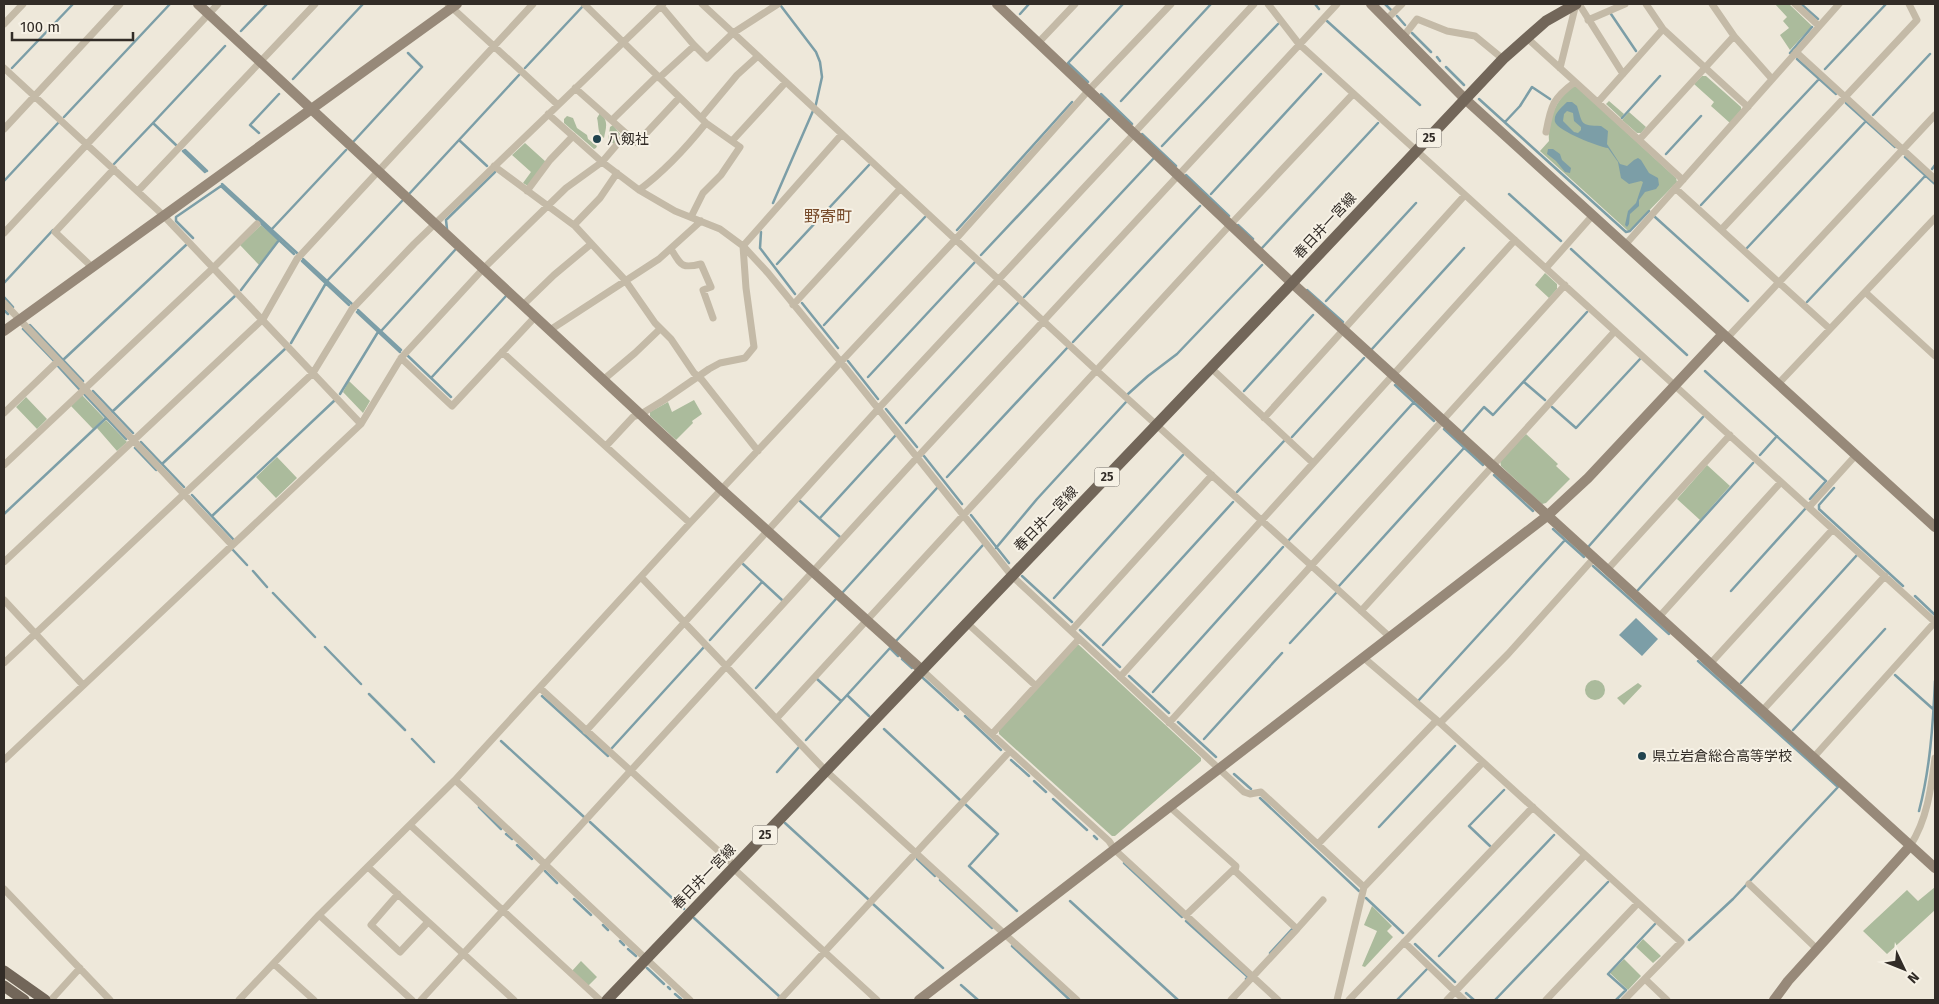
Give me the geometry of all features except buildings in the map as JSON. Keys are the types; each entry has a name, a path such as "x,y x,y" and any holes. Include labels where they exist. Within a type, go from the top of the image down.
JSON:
{"main road":[{"name":"春日井一宮線","path":"608,1000 1292,284 1504,59 1526,37 1546,21 1575,4"},
{"path":"4,971 45,1000"},
{"path":"4,986 24,1000"}],"street":[{"path":"4,24 23,4"},
{"path":"4,129 120,4"},
{"path":"198,4 722,490 1109,841 1115,850 1278,1000"},
{"path":"4,233 218,4"},
{"path":"138,191 315,4"},
{"path":"4,562 262,320 297,259 533,4"},
{"path":"584,4 654,70 658,77 703,121 740,147 721,175 703,193 691,217"},
{"path":"702,4 1096,370 1391,638"},
{"path":"4,664 313,373 352,309 434,223 662,5 694,46 708,58 733,33 778,4"},
{"path":"997,4 1292,284 1935,868"},
{"path":"1038,43 1075,4"},
{"path":"239,1000 320,915 456,780 690,523 955,240 1088,91 1171,4"},
{"path":"586,731 878,409 1254,4"},
{"path":"1268,4 1300,44 1353,94 1935,622 1813,758"},
{"path":"421,1000 917,457 1337,4"},
{"path":"1371,4 1466,100 1935,527"},
{"path":"1386,20 1402,4"},
{"path":"1575,4 1588,20 1623,74"},
{"path":"1560,68 1575,4"},
{"path":"1588,20 1625,4"},
{"path":"1646,4 1663,30 1748,107"},
{"path":"1712,4 1734,36 1772,79"},
{"path":"1795,4 1819,26"},
{"path":"1625,245 1839,4"},
{"path":"1721,230 1917,20 1909,4"},
{"path":"4,330 452,5 558,105"},
{"path":"1403,37 1417,19 1447,31 1476,36 1504,59"},
{"path":"1598,102 1663,30"},
{"path":"1639,140 1734,36"},
{"path":"1526,37 1683,180"},
{"path":"612,120 694,46"},
{"path":"1796,52 1935,179"},
{"path":"639,190 677,157 737,75 758,56"},
{"path":"4,68 164,215 361,424"},
{"path":"732,141 786,82"},
{"path":"1546,132 1551,105 1563,90 1575,82"},
{"path":"575,88 637,143 679,98"},
{"path":"777,718 1230,224 1353,94"},
{"path":"548,114 602,162 653,200 720,230 742,246 768,273 1012,576 1244,792 1250,794 1261,792 1364,887"},
{"path":"919,1000 1171,808 1547,516 1588,478 1675,385 1779,283 1935,115"},
{"path":"4,760 361,424 401,358 483,269 566,188 602,162 626,134"},
{"path":"606,446 633,417 641,414 720,363 745,358 754,347 742,246 842,134"},
{"path":"527,191 550,160 573,136"},
{"path":"494,166 574,225 625,280 660,329 671,340 758,450"},
{"path":"92,267 55,232 114,169"},
{"path":"574,225 600,198 617,173"},
{"path":"1675,188 1830,329"},
{"path":"793,305 900,189"},
{"path":"1264,418 1465,194"},
{"path":"1546,268 1593,215"},
{"path":"1778,384 1935,218"},
{"path":"550,330 659,259 701,221"},
{"path":"4,465 213,268 256,224"},
{"path":"1120,677 1515,240"},
{"path":"523,306 554,275 591,244"},
{"path":"671,249 680,264 689,267 701,264 711,287 703,290 713,318"},
{"path":"1169,723 1565,285"},
{"path":"1865,292 1935,356"},
{"path":"4,303 232,545"},
{"path":"401,358 452,406 535,316"},
{"path":"604,380 636,353 660,329"},
{"path":"1361,611 1615,331"},
{"path":"502,352 690,523"},
{"path":"4,413 58,361"},
{"path":"1211,368 1313,463"},
{"path":"1607,570 1730,435"},
{"path":"1809,507 1856,455"},
{"path":"1070,631 1212,475"},
{"path":"1659,618 1782,482"},
{"path":"1710,664 1833,529"},
{"path":"1318,844 1508,654 1594,558"},
{"path":"1762,711 1885,576"},
{"path":"641,577 826,770 1077,1000"},
{"path":"4,600 83,685"},
{"path":"967,623 1036,686"},
{"path":"992,734 1079,639"},
{"path":"1364,658 1483,762 1681,942 1624,1000"},
{"path":"540,688 877,1000"},
{"path":"780,1000 1010,751"},
{"path":"1774,1000 1788,981 1910,846 1918,834 1925,814 1935,758"},
{"path":"1337,1000 1364,887 1483,762"},
{"path":"456,780 690,1000"},
{"path":"1349,1000 1532,807"},
{"path":"1171,808 1236,866 1235,871 1297,929"},
{"path":"410,825 600,1000"},
{"path":"1447,1000 1585,855"},
{"path":"368,867 514,1000"},
{"path":"1186,916 1235,868"},
{"path":"1749,884 1817,949"},
{"path":"4,889 110,1000"},
{"path":"398,894 371,925 400,952 428,922"},
{"path":"1231,1000 1323,900"},
{"path":"1546,1000 1638,903"},
{"path":"320,915 412,1000"},
{"path":"1404,942 1464,1000"},
{"path":"274,964 314,1000"},
{"path":"51,1000 80,968"},
{"path":"1645,979 1667,1000"}],"green space":[{"path":"1775,4 1789,4 1812,26 1790,50 1780,35 1789,28 1783,21 1787,17"},
{"path":"1702,76 1706,76 1741,107 1741,110 1730,123 1711,106 1714,102 1694,84"},
{"path":"1575,85 1676,178 1677,182 1630,230 1627,230 1540,151 1549,141 1554,109 1563,96"},
{"path":"1609,101 1624,114 1621,118 1606,104"},
{"path":"1629,112 1646,127 1641,133 1637,133 1622,120"},
{"path":"600,113 606,122 604,138 600,134 597,118"},
{"path":"567,116 573,118 577,128 587,135 588,139 597,146 596,148 594,149 564,123 564,119"},
{"path":"613,125 621,135 614,144 608,140 610,127"},
{"path":"525,143 546,162 528,186 523,183 531,172 512,155"},
{"path":"261,225 278,240 259,265 240,245"},
{"path":"1545,273 1557,284 1557,289 1549,298 1535,285"},
{"path":"349,381 370,401 363,413 343,392"},
{"path":"82,395 104,418 93,429 71,406"},
{"path":"26,397 47,419 37,429 16,407"},
{"path":"694,400 702,414 692,421 693,423 676,440 650,416 650,412 668,402 672,412"},
{"path":"106,420 127,442 117,451 97,428"},
{"path":"1526,434 1558,464 1556,466 1570,479 1546,503 1542,504 1501,466 1500,461"},
{"path":"277,457 297,478 276,498 256,477"},
{"path":"1707,465 1730,486 1700,520 1677,499"},
{"path":"1076,645 1079,645 1201,758 1201,761 1115,836 1112,836 999,734 999,730"},
{"path":"1595,680 1602,683 1605,690 1602,697 1595,700 1588,697 1585,690 1588,683"},
{"path":"1638,683 1642,686 1624,705 1617,698"},
{"path":"1935,887 1935,910 1887,954 1863,931 1907,890 1918,901"},
{"path":"1372,906 1392,926 1387,931 1393,937 1365,967 1362,966 1377,931 1364,925"},
{"path":"1643,939 1661,956 1653,963 1636,947"},
{"path":"1624,959 1641,976 1628,990 1610,973"},
{"path":"581,961 597,977 588,986 572,971"}],"water":[{"path":"1567,102 1572,102 1577,106 1583,123 1601,126 1608,131 1607,144 1620,164 1627,166 1638,158 1649,173 1658,178 1659,185 1656,189 1645,192 1639,200 1639,206 1630,214 1627,227 1625,225 1628,211 1636,203 1643,182 1629,184 1621,178 1618,162 1608,148 1579,138 1558,126 1555,122 1555,116","holes":["1567,111 1573,113 1574,121 1581,127 1578,133 1574,132 1563,121 1564,114"]},
{"path":"1548,149 1553,149 1560,154 1562,160 1571,168 1570,173 1565,172 1547,154"},
{"path":"1636,618 1658,639 1642,656 1619,635"}],"waterway":[{"path":"12,68 73,4"},
{"path":"64,117 170,4"},
{"path":"241,31 267,4"},
{"path":"293,79 363,4"},
{"path":"1020,14 1029,4"},
{"path":"1088,82 1068,63 1123,4"},
{"path":"1121,101 1211,4"},
{"path":"1315,4 1319,9"},
{"path":"1385,4 1391,10"},
{"path":"1801,4 1818,19"},
{"path":"1825,69 1886,4"},
{"path":"525,68 583,6"},
{"path":"773,203 816,104 822,77 820,62 816,52 781,6"},
{"path":"1611,14 1636,51"},
{"path":"1397,16 1405,25"},
{"path":"1327,21 1420,105"},
{"path":"1162,146 1278,24"},
{"path":"1790,53 1812,27"},
{"path":"1412,33 1431,52"},
{"path":"176,145 153,123 225,46"},
{"path":"354,141 422,67 408,53"},
{"path":"1873,115 1930,54"},
{"path":"1437,57 1440,61"},
{"path":"1797,59 1836,94"},
{"path":"1446,67 1464,85"},
{"path":"1211,194 1321,74"},
{"path":"410,193 519,75"},
{"path":"1622,118 1660,76"},
{"path":"1701,205 1819,79"},
{"path":"1505,122 1520,106 1532,87 1550,99"},
{"path":"259,133 250,125 279,94"},
{"path":"1101,94 1132,124"},
{"path":"1479,99 1626,232 1630,231 1649,211"},
{"path":"957,230 1072,102"},
{"path":"1846,103 1895,147"},
{"path":"1666,154 1701,116"},
{"path":"981,255 1109,119"},
{"path":"1747,248 1866,121"},
{"path":"4,181 58,123"},
{"path":"114,164 153,123"},
{"path":"1262,248 1378,123"},
{"path":"1142,134 1176,166"},
{"path":"459,140 487,166"},
{"path":"183,151 185,150 207,171"},
{"path":"271,230 346,150"},
{"path":"183,151 205,172"},
{"path":"1905,157 1935,184"},
{"path":"1024,297 1153,159"},
{"path":"777,264 869,165"},
{"path":"1932,169 1935,165"},
{"path":"447,229 446,220 495,172"},
{"path":"1186,175 1229,216"},
{"path":"1807,302 1926,175"},
{"path":"222,184 297,253"},
{"path":"193,238 176,221 176,217 221,186 294,254"},
{"path":"1509,194 1561,241"},
{"path":"327,281 402,201"},
{"path":"1326,301 1416,203"},
{"path":"1073,342 1200,206"},
{"path":"824,325 925,217"},
{"path":"1655,217 1748,301"},
{"path":"1238,225 1253,239"},
{"path":"4,283 53,230"},
{"path":"761,232 760,248 795,294"},
{"path":"241,290 279,240"},
{"path":"63,360 186,245"},
{"path":"1372,349 1464,248"},
{"path":"1571,249 1687,355"},
{"path":"382,330 455,250"},
{"path":"303,259 352,304"},
{"path":"302,261 349,305"},
{"path":"868,377 975,262"},
{"path":"1128,394 1177,354 1262,265"},
{"path":"291,343 326,283"},
{"path":"1307,290 1343,322"},
{"path":"112,412 236,295"},
{"path":"431,378 506,296"},
{"path":"4,297 13,307"},
{"path":"802,303 838,348"},
{"path":"906,423 1018,303"},
{"path":"4,310 8,314"},
{"path":"358,310 401,350"},
{"path":"357,312 400,352"},
{"path":"1463,431 1484,407 1493,415 1587,312"},
{"path":"1244,391 1313,315"},
{"path":"30,325 83,381"},
{"path":"23,329 55,362"},
{"path":"340,394 378,332"},
{"path":"162,464 286,348"},
{"path":"947,477 1067,348"},
{"path":"408,356 451,397"},
{"path":"1292,437 1364,358"},
{"path":"1552,407 1576,428 1640,359"},
{"path":"848,361 878,399"},
{"path":"57,365 79,389"},
{"path":"1705,371 1826,481 1810,499"},
{"path":"1524,382 1545,400"},
{"path":"1395,385 1434,421"},
{"path":"93,391 133,433"},
{"path":"84,394 126,439"},
{"path":"212,516 335,400"},
{"path":"996,548 1037,499 1126,402"},
{"path":"1289,540 1414,402"},
{"path":"886,409 917,447"},
{"path":"1589,546 1703,417"},
{"path":"4,514 106,418"},
{"path":"1444,429 1483,465"},
{"path":"820,518 895,436"},
{"path":"1760,455 1777,436"},
{"path":"1237,492 1284,441"},
{"path":"141,442 184,487"},
{"path":"135,448 156,470"},
{"path":"1339,586 1464,448"},
{"path":"1054,598 1183,455"},
{"path":"924,456 962,504"},
{"path":"1638,590 1753,463"},
{"path":"1494,475 1533,511"},
{"path":"843,592 937,488"},
{"path":"1834,488 1819,505 1819,509 1903,586"},
{"path":"192,495 233,539"},
{"path":"800,501 840,537"},
{"path":"1103,645 1233,502"},
{"path":"1731,591 1805,509"},
{"path":"971,515 1009,563"},
{"path":"1553,529 1584,557"},
{"path":"1419,700 1565,540"},
{"path":"897,640 983,545"},
{"path":"1153,692 1283,547"},
{"path":"233,550 247,565"},
{"path":"1741,683 1857,555"},
{"path":"743,564 782,600"},
{"path":"1593,566 1669,634"},
{"path":"253,571 267,587"},
{"path":"1022,576 1072,622"},
{"path":"710,640 762,582"},
{"path":"273,593 315,637"},
{"path":"1290,643 1336,593"},
{"path":"1915,596 1935,615"},
{"path":"756,688 836,599"},
{"path":"1793,730 1885,629"},
{"path":"1080,630 1120,667"},
{"path":"325,647 361,684"},
{"path":"612,748 704,647"},
{"path":"806,740 890,648 898,656"},
{"path":"1204,739 1282,653"},
{"path":"902,659 912,668"},
{"path":"1689,940 1733,899 1838,787 1698,661"},
{"path":"1895,675 1933,709"},
{"path":"1129,676 1169,713"},
{"path":"923,678 958,710"},
{"path":"817,679 841,701"},
{"path":"1919,811 1930,747 1935,681"},
{"path":"369,694 405,730"},
{"path":"847,695 869,716"},
{"path":"542,696 608,756"},
{"path":"965,716 1001,750"},
{"path":"1178,722 1216,757"},
{"path":"884,729 960,800"},
{"path":"412,739 434,762"},
{"path":"501,741 584,817"},
{"path":"1379,827 1455,746"},
{"path":"777,772 799,747"},
{"path":"1011,760 1029,776"},
{"path":"1234,774 1251,789"},
{"path":"1034,781 1046,792"},
{"path":"1490,846 1469,826 1504,790"},
{"path":"1260,798 1359,891"},
{"path":"1053,799 1087,830"},
{"path":"965,804 998,834 969,866 1017,911"},
{"path":"479,807 501,829"},
{"path":"590,822 684,909"},
{"path":"785,823 868,899"},
{"path":"506,834 512,839"},
{"path":"1439,956 1554,835"},
{"path":"1094,836 1097,839"},
{"path":"517,845 532,859"},
{"path":"917,859 935,876"},
{"path":"1124,863 1182,917"},
{"path":"545,871 557,883"},
{"path":"940,880 992,928"},
{"path":"1495,1000 1608,882"},
{"path":"1366,898 1403,933"},
{"path":"574,899 591,915"},
{"path":"1070,901 1178,1000"},
{"path":"873,904 943,968"},
{"path":"694,918 779,996"},
{"path":"1186,921 1248,977 1246,979"},
{"path":"1616,1000 1626,990 1608,974 1655,924"},
{"path":"603,925 608,930"},
{"path":"1270,953 1293,928"},
{"path":"620,941 624,945"},
{"path":"1415,944 1455,982"},
{"path":"1012,946 1070,1000"},
{"path":"628,949 636,956"},
{"path":"647,968 664,984"},
{"path":"1397,1000 1427,969"},
{"path":"961,985 978,1000"},
{"path":"1466,993 1474,1000"},
{"path":"675,994 681,999"}],"place":[{"name":"八剱社","path":"597,139"},
{"name":"県立岩倉総合高等学校","path":"1642,756"}],"district":[{"name":"野寄町","path":"828,216"}]}
